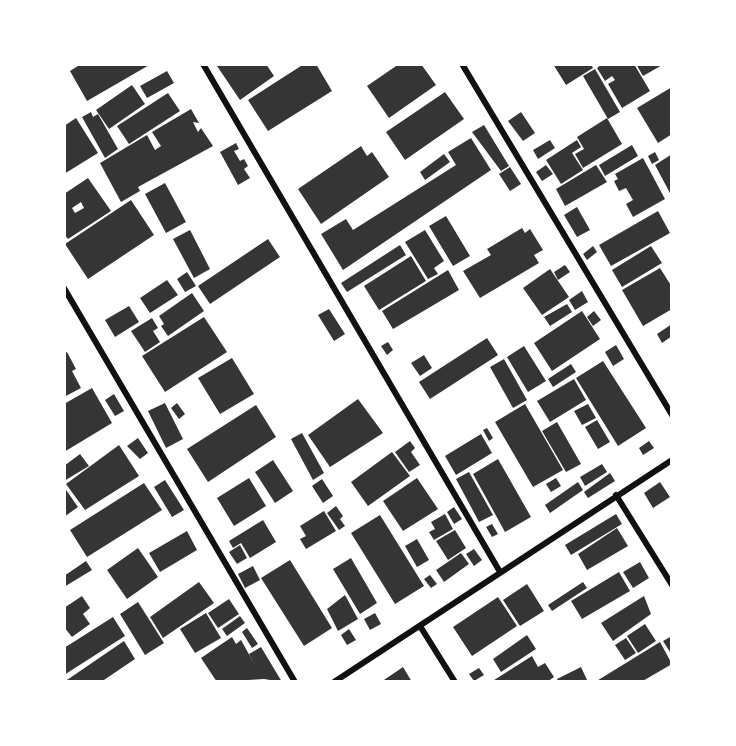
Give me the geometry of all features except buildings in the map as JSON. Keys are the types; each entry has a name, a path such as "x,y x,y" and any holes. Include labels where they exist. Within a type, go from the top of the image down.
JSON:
{"street":[{"path":"203,64 500,572"},
{"path":"462,64 672,415"},
{"path":"64,288 295,681"},
{"path":"334,681 672,460"},
{"path":"616,495 672,585"},
{"path":"420,626 455,681"}]}
